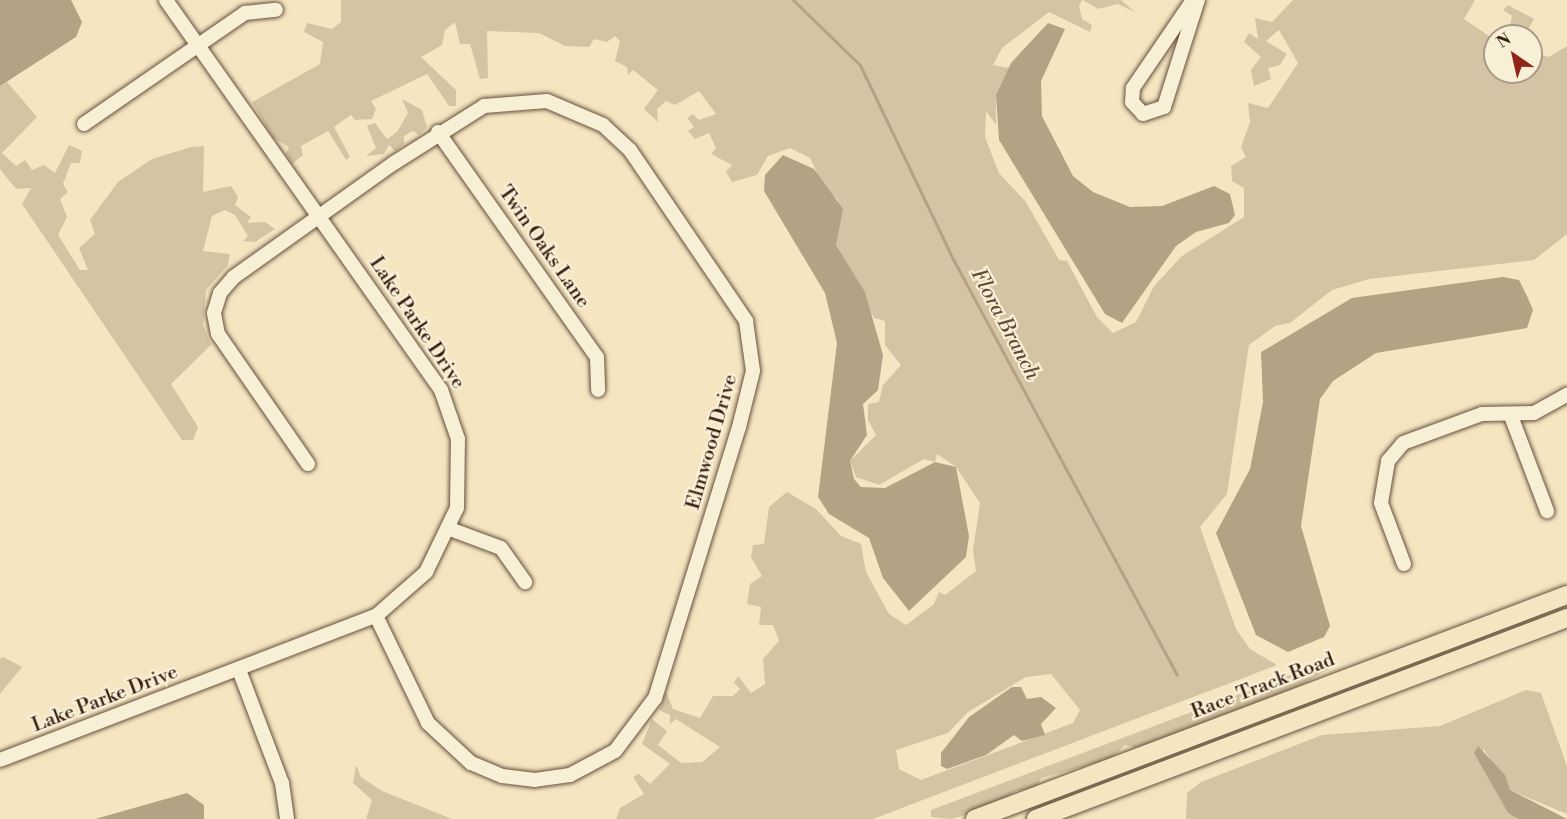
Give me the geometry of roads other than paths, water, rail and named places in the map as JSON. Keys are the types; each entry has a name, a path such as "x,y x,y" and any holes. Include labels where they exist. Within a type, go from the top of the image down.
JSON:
{"main road":[{"name":"Race Track Road","path":"975,819 1567,595"},
{"path":"1036,819 1567,618"}],"street":[{"name":"Lake Parke Drive","path":"0,760 376,616 415,586 450,529 461,474 448,405 320,216 166,0"},
{"path":"1193,0 1133,88 1132,102 1143,114 1164,107 1198,0"},
{"path":"84,124 245,13 276,10"},
{"name":"Elmwood Drive","path":"308,464 222,340 214,313 229,282 438,132 472,111 522,100 559,104 603,125 630,150 737,303 749,331 752,381 655,698 626,741 604,759 570,775 536,780 502,776 471,763 428,723 376,616"},
{"name":"Twin Oaks Lane","path":"438,132 597,357 598,390"},
{"path":"1404,564 1381,503 1388,461 1403,443 1430,429 1482,414 1511,416 1534,413 1567,396"},
{"path":"1511,416 1547,511"},
{"path":"450,529 501,548 525,582"},
{"path":"239,670 282,783 287,819"}],"waterway":[{"name":"Flora Branch","path":"793,0 860,65 953,259 1177,675"}]}
